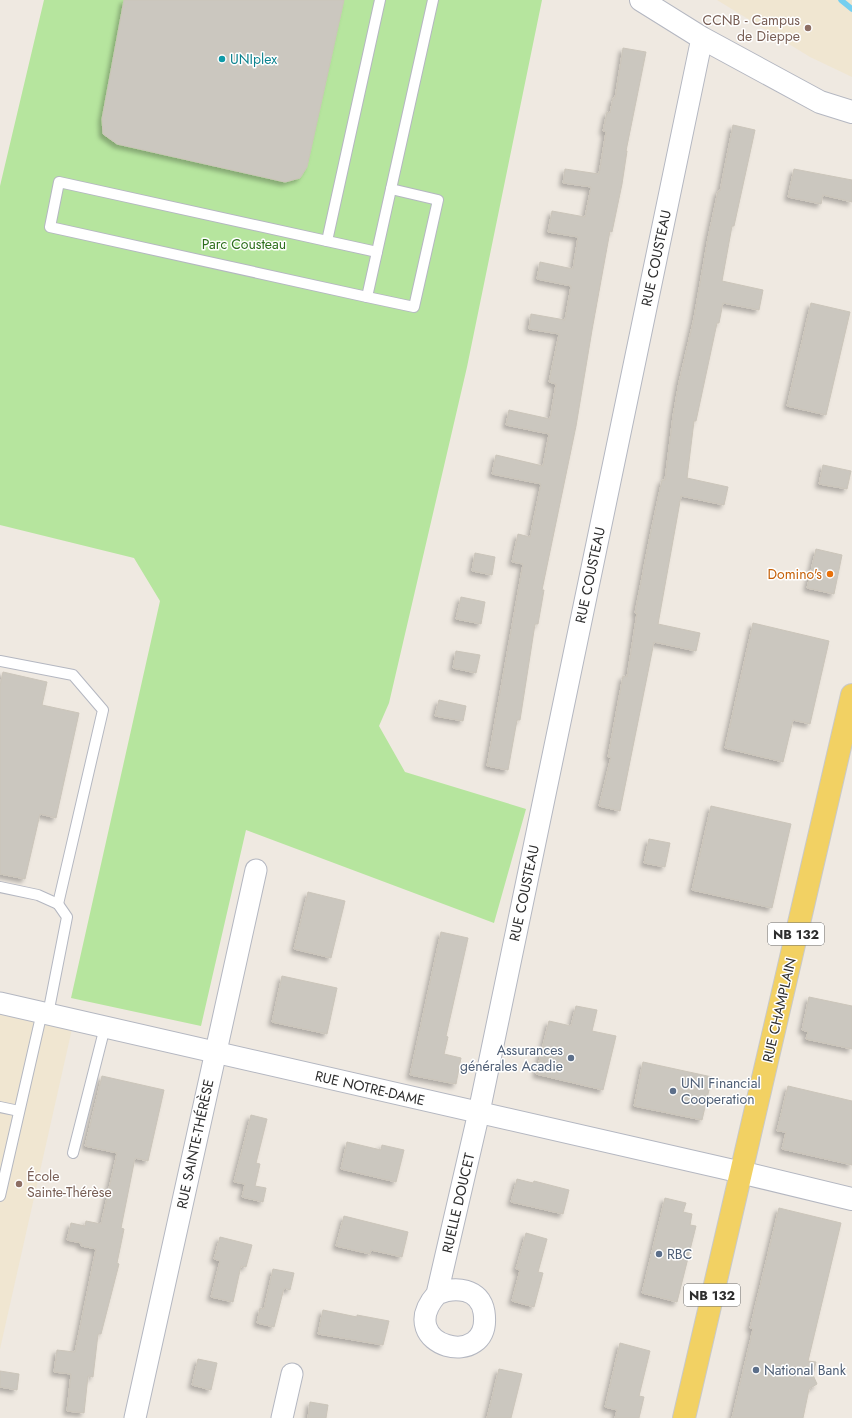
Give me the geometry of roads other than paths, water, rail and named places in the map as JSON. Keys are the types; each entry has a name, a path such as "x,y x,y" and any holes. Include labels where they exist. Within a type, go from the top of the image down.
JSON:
{"main road":[{"name":"RUE CHAMPLAIN","path":"684,1418 852,695"}],"street":[{"path":"641,0 702,38 820,102 852,112"},
{"name":"RUE COUSTEAU","path":"479,1112 702,38"},
{"name":"RUE SAINTE-THÉRÈSE","path":"135,1418 256,870"},
{"name":"RUE NOTRE-DAME","path":"0,1003 740,1172"},
{"name":"RUELLE DOUCET","path":"437,1294 479,1112"},
{"path":"740,1172 852,1199"},
{"path":"282,1418 292,1374"}],"lane":[{"path":"327,241 380,0"},
{"path":"367,297 433,0"},
{"path":"377,252 59,182 50,227 414,307 438,200 391,189"},
{"path":"0,661 73,675 103,710 58,904"},
{"path":"0,887 38,895 58,904 67,917 45,1013 19,1111 0,1196"},
{"path":"73,1153 105,1027"},
{"path":"0,1107 19,1111"}],"waterway":[{"path":"841,0 852,9"}],"place":[{"name":"CCNB - Campus de Dieppe","path":"808,28"},
{"name":"UNIplex","path":"222,59"},
{"name":"Domino's","path":"830,574"},
{"name":"Assurances générales Acadie","path":"571,1058"},
{"name":"UNI Financial Cooperation","path":"673,1091"},
{"name":"École Sainte-Thérèse","path":"19,1184"},
{"name":"RBC","path":"659,1254"},
{"name":"National Bank","path":"756,1370"}],"park label":[{"name":"Parc Cousteau","path":"244,244"}]}
